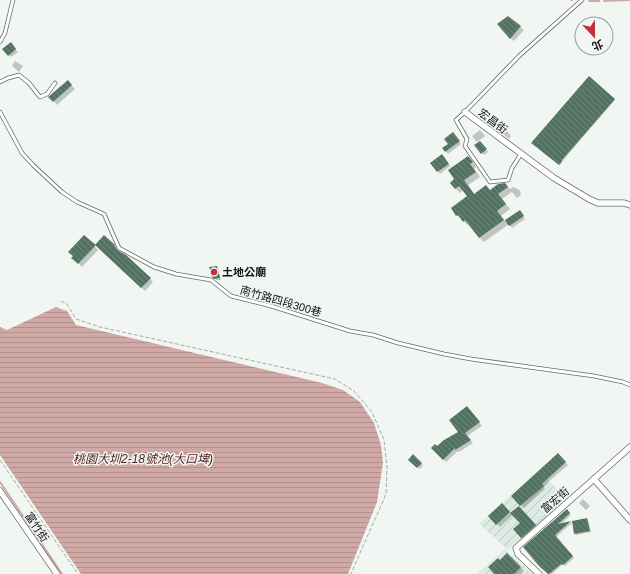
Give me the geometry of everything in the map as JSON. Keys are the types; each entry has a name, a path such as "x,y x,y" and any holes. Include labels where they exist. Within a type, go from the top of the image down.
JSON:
{"street":[{"name":"宏昌街","path":"465,112 554,178 589,199 598,202 624,203 630,205"},
{"path":"630,447 594,480 630,520"},
{"name":"富宏街","path":"539,574 518,554 516,548 594,480"},
{"name":"富竹街","path":"0,491 57,574"}],"lane":[{"path":"0,42 5,33 13,0"},
{"path":"576,0 583,0"},
{"name":"宏昌街","path":"465,112 519,56 583,0"},
{"path":"0,82 19,75 40,97 47,94 55,82"},
{"name":"南竹路四段300巷","path":"0,112 22,153 33,165 62,192 77,202 104,214 119,248 154,267 181,275 211,280 231,296 271,306 350,331 373,335 398,343 471,359 594,376 623,382 630,385"},
{"path":"465,112 456,120 467,138 465,146 490,182 508,180 512,168 521,154"}],"path":[{"path":"61,301 67,304 76,319 100,327 335,379 354,392 372,412 384,440 387,468 386,493 384,499 351,574"},
{"path":"0,460 78,574"}],"shaded area":[{"path":"539,470 566,499 508,550 479,524"},
{"path":"505,549 532,574 477,574"}],"water":[{"name":"桃園大圳2-18號池(大口埤)","path":"56,307 67,311 76,325 322,383 343,390 360,402 374,423 381,445 383,463 377,502 348,574 81,574 0,455 0,327 7,330"}],"building":[{"path":"508,16 521,26 510,39 497,24"},
{"path":"11,42 16,49 8,56 2,49"},
{"path":"589,76 615,99 559,165 531,143"},
{"path":"68,80 72,85 53,102 48,97"},
{"path":"453,132 460,141 445,152 442,148 448,144 444,139"},
{"path":"480,141 487,149 481,154 474,145"},
{"path":"442,154 449,164 437,172 430,163"},
{"path":"468,156 473,162 470,164 476,172 464,180 474,194 486,185 490,190 498,184 505,183 508,187 498,194 506,204 497,211 504,220 479,238 465,220 463,222 458,215 456,216 451,208 467,196 459,186 455,189 450,183 454,179 448,170"},
{"path":"520,210 524,216 509,226 505,220"},
{"path":"84,235 96,245 78,264 71,258 73,256 68,252"},
{"path":"104,235 114,244 117,250 126,255 151,278 141,288 95,245"},
{"name":"土地公廟","path":"217,266 220,278 214,279 209,267"},
{"path":"467,406 480,422 465,433 471,440 455,450 455,448 443,460 431,448 435,444 437,446 458,432 449,420"},
{"path":"558,453 566,462 542,484 544,486 520,506 511,496"},
{"path":"413,454 422,463 417,468 408,460"},
{"path":"502,503 510,512 496,525 488,516"},
{"path":"519,506 536,525 521,538 513,529 520,523 510,513"},
{"path":"567,509 570,513 558,524 571,521 555,535 573,556 563,565 561,564 548,574 523,547"},
{"path":"587,518 590,531 574,534 572,521"},
{"path":"507,553 521,567 514,574 494,574 488,567 498,558 500,560"}],"waterway":[{"path":"604,1 630,0"},
{"path":"589,1 599,1"},
{"path":"0,482 62,574"}],"place":[{"name":"土地公廟","path":"214,272"}]}
